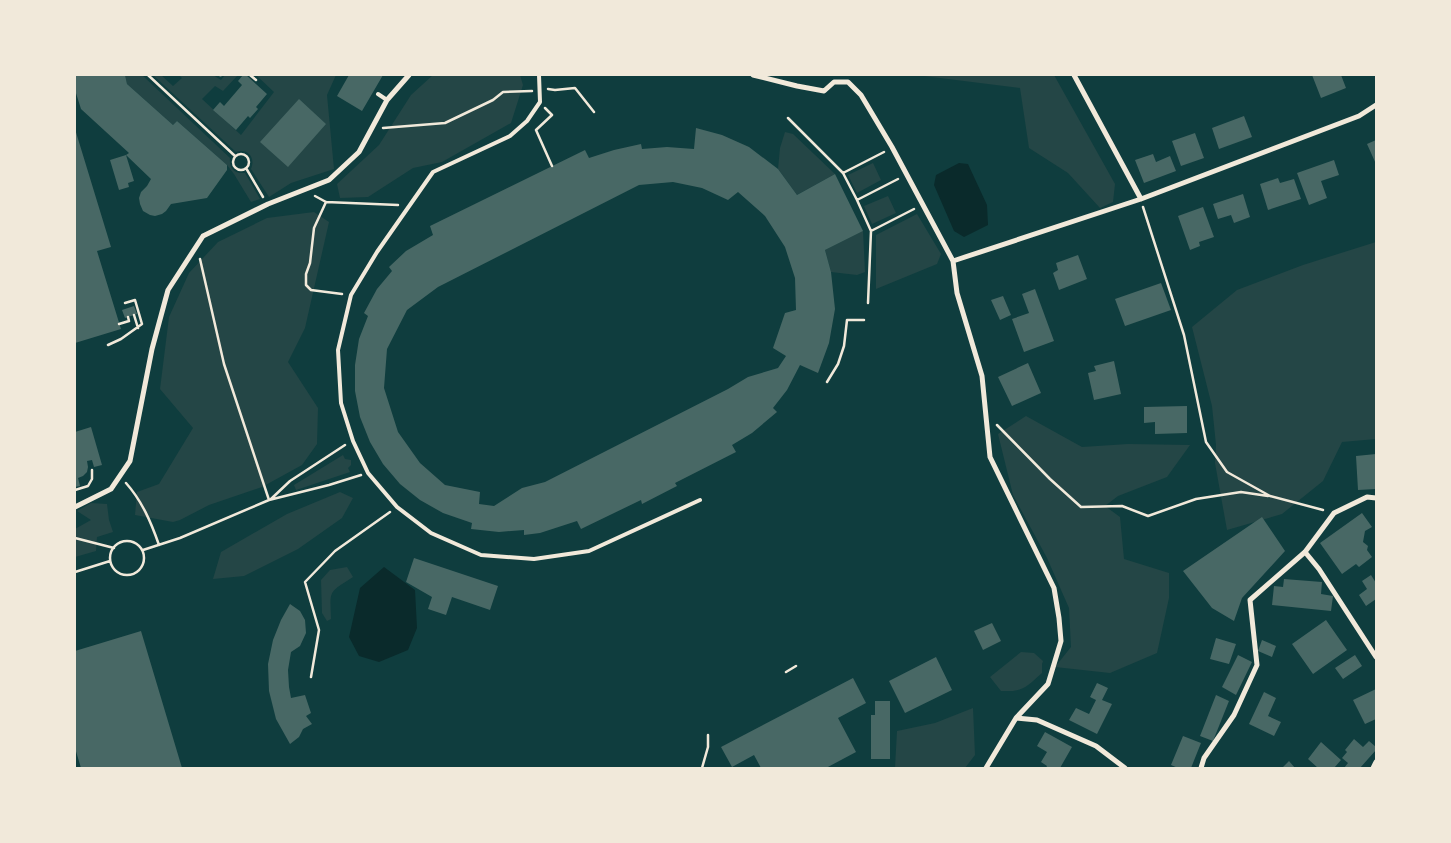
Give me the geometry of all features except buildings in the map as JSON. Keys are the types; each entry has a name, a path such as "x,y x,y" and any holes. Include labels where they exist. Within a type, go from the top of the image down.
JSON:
{"street":[{"path":"75,507 111,489 130,461 152,349 168,290 203,236 268,204 329,180 359,152 387,100 409,75"},
{"path":"753,75 824,91 834,82 848,82 862,95 953,261 957,293 982,376 990,458 1054,588 1061,641 1048,684 1016,718 986,768"},
{"path":"834,75 834,82"},
{"path":"1074,75 1140,199"},
{"path":"953,261 1140,199 1359,116 1376,105"},
{"path":"1201,768 1204,758 1234,715 1257,664 1250,600 1305,552 1334,513 1367,497 1376,498"},
{"path":"1305,552 1319,569 1376,657"},
{"path":"1016,718 1037,720 1096,746 1125,768"},
{"path":"1373,768 1376,762"}],"lane":[{"path":"400,75 405,80"},
{"path":"539,75 540,102 527,120 510,136 433,172 377,252 350,295 338,350 341,403 353,440 368,473 397,507 431,533 481,555 534,559 589,551 700,500"},
{"path":"378,94 387,100"}],"path":[{"path":"148,75 235,156"},
{"path":"250,75 256,80"},
{"path":"555,90 575,88 594,112"},
{"path":"372,129 444,123 493,100 503,92 539,91"},
{"path":"545,109 552,115 536,130 552,166"},
{"path":"788,118 843,173 870,230 868,303"},
{"path":"843,173 892,147"},
{"path":"244,154 248,158 249,162 246,168 239,170 235,167 233,160 235,156 244,154"},
{"path":"246,168 268,204"},
{"path":"857,200 907,175"},
{"path":"304,190 326,202 410,204"},
{"path":"1140,199 1184,335 1206,442 1227,472 1270,496"},
{"path":"326,202 314,228 310,264 306,274 306,285 310,290 350,295"},
{"path":"870,230 922,205"},
{"path":"197,245 224,364 270,500"},
{"path":"108,345 121,339 142,324 135,300 125,303"},
{"path":"134,315 138,328"},
{"path":"119,324 129,321 128,317"},
{"path":"827,382 838,364 844,346 848,320 864,320"},
{"path":"986,414 1050,479 1081,506 1122,506 1148,516 1196,499 1241,492 1270,496 1334,513"},
{"path":"270,500 290,481 339,449"},
{"path":"75,490 88,486 92,479 92,470"},
{"path":"143,550 180,538 270,500 354,477"},
{"path":"133,491 150,520 159,545"},
{"path":"311,677 320,630 305,582 335,551 397,507"},
{"path":"75,538 114,548"},
{"path":"132,542 139,545 143,550 144,560 141,569 133,574 123,574 115,570 110,561 114,548 119,543 132,542"},
{"path":"75,572 110,561"},
{"path":"786,672 796,666"},
{"path":"702,768 708,747 708,735"}],"shaded area":[{"path":"125,75 142,75 230,158 230,165 233,170 245,173 260,199 251,202 227,165 177,121 173,125 127,84"},
{"path":"153,75 161,75 173,86 182,78 179,75 213,75 221,80 225,75 238,75 223,91 215,86 202,99 241,135 274,92 256,75 336,75 327,95 334,169 291,183 269,197 251,169 252,161 250,154 244,151 236,152"},
{"path":"433,75 520,75 523,85 511,123 442,162 413,168 368,197 340,198 337,184 379,145 411,95"},
{"path":"916,75 1054,75 1115,184 1113,202 1100,208 1068,173 1029,148 1020,88"},
{"path":"785,132 793,134 835,174 797,195 778,169 780,148"},
{"path":"873,163 881,180 857,193 848,175"},
{"path":"959,163 968,164 987,205 988,225 964,237 954,231 934,185 936,175"},
{"path":"888,196 896,213 872,224 864,206"},
{"path":"314,212 329,222 305,328 288,362 318,408 317,444 302,465 262,487 209,505 180,520 173,522 135,515 137,492 159,484 193,428 160,389 169,317 189,273 218,242 267,218"},
{"path":"917,214 941,254 937,264 876,289 876,235"},
{"path":"863,231 865,272 857,275 831,272 825,250"},
{"path":"1376,242 1376,439 1342,442 1323,481 1282,514 1227,530 1215,463 1216,445 1212,406 1192,327 1237,290 1303,265"},
{"path":"1026,416 1082,447 1128,444 1190,445 1167,477 1118,496 1105,506 1120,517 1124,559 1169,573 1169,598 1157,653 1110,673 1055,667 1071,647 1069,608 1047,558 1013,495 998,434"},
{"path":"343,455 345,459 351,460 351,465 348,468 350,472 296,490 294,485"},
{"path":"340,492 353,498 342,518 298,549 244,576 213,579 221,552 287,514"},
{"path":"91,503 107,504 113,532 97,537 96,551 75,557 75,529 91,520 77,511"},
{"path":"347,567 353,577 332,593 330,602 331,619 327,621 322,613 321,580 330,570"},
{"path":"384,567 415,590 417,628 408,650 379,662 359,656 349,637 360,588"},
{"path":"1021,652 1034,653 1043,661 1042,673 1024,688 1015,691 1001,691 990,677"},
{"path":"973,708 975,755 965,768 895,768 897,731 935,723"}]}
